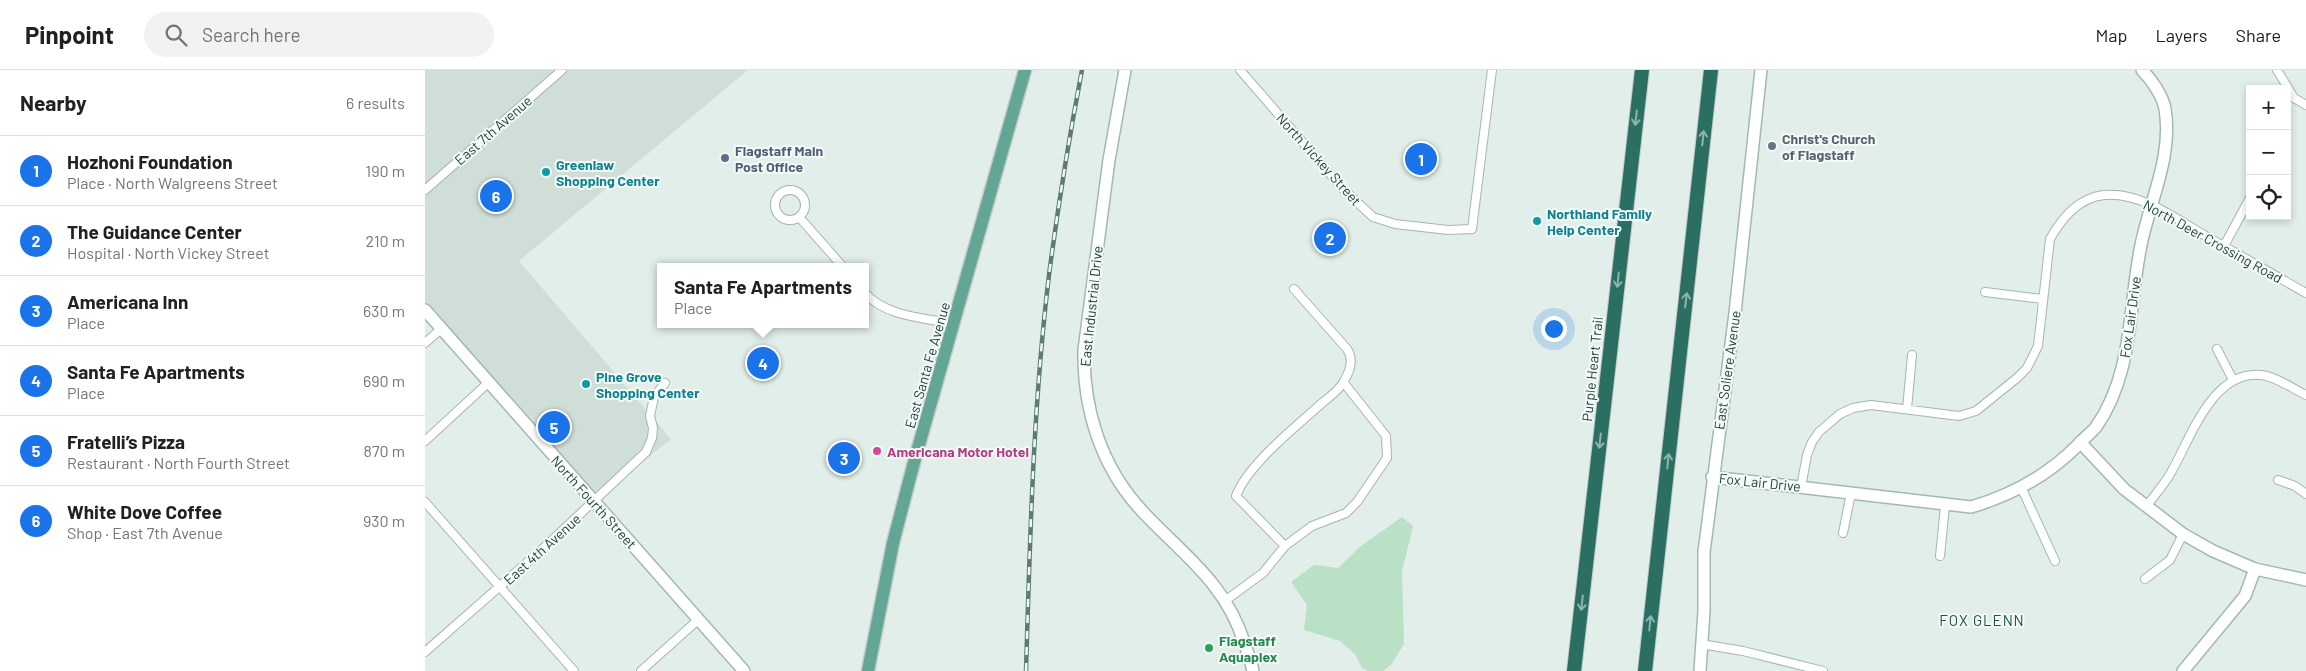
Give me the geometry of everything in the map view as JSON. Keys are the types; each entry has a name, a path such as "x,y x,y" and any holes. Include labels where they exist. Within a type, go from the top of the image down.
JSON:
{"highway":[{"name":"Purple Heart Trail","path":"1574,671 1642,70"},
{"path":"1645,671 1711,70"}],"main road":[{"name":"East Santa Fe Avenue","path":"868,671 893,543 913,466 955,324 1025,70"}],"street":[{"name":"East 7th Avenue","path":"425,190 562,70"},
{"name":"East Industrial Drive","path":"1125,70 1109,160 1084,350 1084,371 1090,413 1098,440 1109,465 1129,496 1197,564 1226,600 1241,632 1253,671"},
{"name":"North Vickey Street","path":"1240,70 1344,190 1373,217 1395,224 1448,230 1472,229 1491,70"},
{"name":"East Soliere Avenue","path":"1700,671 1705,611 1704,552 1712,477 1735,313 1761,70"},
{"name":"Fox Lair Drive","path":"1712,477 1801,486 1945,506 1971,507 1998,499 2059,464 2095,428 2116,392 2127,349 2135,274 2151,205 2167,152 2165,107 2149,77 2142,70"},
{"path":"2277,70 2294,98 2306,105"},
{"path":"792,190 801,194 806,204 806,209 800,218 790,221 780,217 775,208 779,194 792,190"},
{"name":"North Deer Crossing Road","path":"1801,486 1807,456 1813,442 1819,432 1840,414 1853,408 1871,405 1959,416 1976,411 2017,378 2034,357 2038,346 2050,239 2069,212 2091,198 2105,195 2127,197 2151,205 2306,293"},
{"path":"2224,246 2246,205"},
{"path":"800,218 839,263"},
{"path":"1285,546 1236,496 1240,486 1269,452 1344,383 1351,363 1351,355 1294,289"},
{"path":"1985,292 2043,299"},
{"path":"869,298 872,301 895,312 955,324"},
{"name":"North Fourth Street","path":"425,310 744,671"},
{"path":"425,343 441,329"},
{"path":"2217,349 2233,380"},
{"path":"1907,409 1913,355"},
{"path":"2146,507 2168,478 2217,392 2233,380 2248,375 2263,375 2306,395"},
{"path":"425,441 488,383"},
{"name":"East 4th Avenue","path":"425,652 500,587 646,452 652,438 653,428 650,416 653,397 665,383"},
{"path":"1226,600 1263,574 1285,546 1312,526 1346,513 1357,502 1387,458 1386,436 1344,383"},
{"path":"2080,442 2124,489 2183,534 2213,551 2255,569 2306,580"},
{"path":"2278,480 2295,486 2306,494"},
{"path":"2021,487 2055,561"},
{"path":"1843,533 1851,494"},
{"path":"425,502 574,671"},
{"path":"1940,556 1945,506"},
{"path":"2145,579 2170,560 2183,534"},
{"path":"2183,671 2245,596 2255,569"},
{"path":"641,671 699,620"},
{"path":"1701,644 1743,651 1823,671"}],"shaded area":[{"path":"425,70 748,70 519,261 671,439 593,502 425,309"}],"green space":[{"path":"1402,517 1413,526 1402,571 1404,644 1391,665 1383,671 1368,671 1362,668 1355,654 1340,641 1304,630 1307,605 1291,582 1314,565 1338,568 1361,546"}],"railway":[{"path":"1026,671 1033,473 1039,374 1049,275 1068,147 1082,70"}],"place":[{"name":"Christ's Church of Flagstaff","path":"1772,146"},
{"name":"Flagstaff Main Post Office","path":"725,158"},
{"name":"Hozhoni Foundation","path":"1421,159"},
{"name":"Greenlaw Shopping Center","path":"546,172"},
{"name":"White Dove Coffee","path":"496,196"},
{"name":"Northland Family Help Center","path":"1537,221"},
{"name":"The Guidance Center","path":"1330,238"},
{"name":"Santa Fe Apartments","path":"763,363"},
{"name":"Pine Grove Shopping Center","path":"586,384"},
{"name":"Fratelli’s Pizza","path":"554,427"},
{"name":"Americana Motor Hotel","path":"877,451"},
{"name":"Americana Inn","path":"844,458"},
{"name":"Flagstaff Aquaplex","path":"1209,648"}],"district":[{"name":"FOX GLENN","path":"1982,620"}]}
